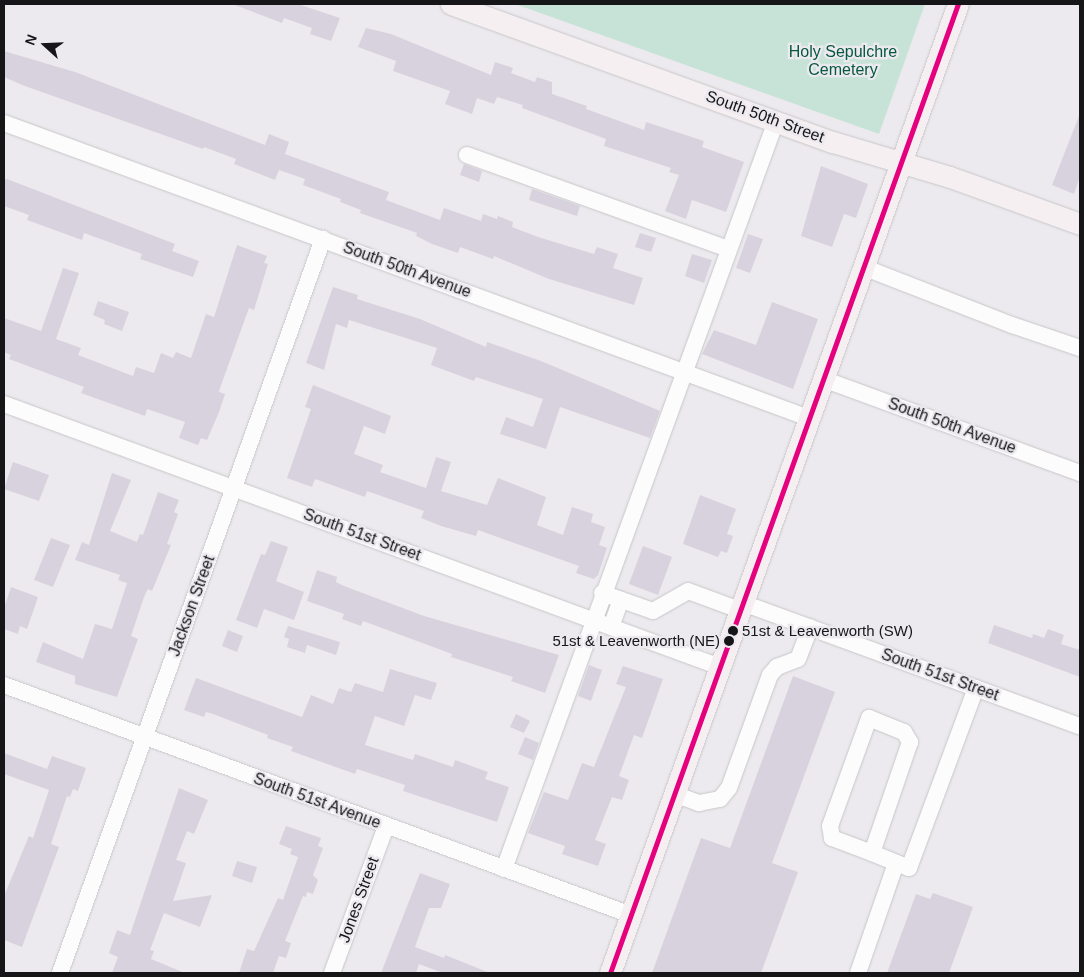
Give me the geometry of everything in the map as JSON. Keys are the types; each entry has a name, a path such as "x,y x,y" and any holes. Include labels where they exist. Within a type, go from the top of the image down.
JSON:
{"main road":[{"name":"South 50th Street","path":"451,4 776,121 1080,224"},
{"path":"610,973 958,4"}],"street":[{"path":"504,869 592,620 776,121"},
{"name":"South 50th Avenue","path":"4,123 809,418"},
{"path":"466,155 728,249"},
{"name":"Jackson Street","path":"60,973 323,239"},
{"path":"864,267 1012,325 1080,348"},
{"name":"South 50th Avenue","path":"823,379 1080,473"},
{"name":"South 51st Street","path":"4,404 720,667"},
{"name":"South 51st Street","path":"621,600 654,611 688,591 810,628 1080,726"},
{"path":"602,593 621,600 611,628"},
{"path":"674,794 699,804 720,800 724,794 770,674 777,667 798,658 810,628"},
{"name":"South 51st Avenue","path":"4,685 631,915"},
{"path":"872,853 910,742 904,732 869,718 830,826 832,838 909,868 976,688"},
{"name":"Jones Street","path":"332,973 386,826"},
{"path":"858,973 896,863"}],"green space":[{"name":"Holy Sepulchre Cemetery","path":"515,4 925,4 879,134"}],"building":[{"path":"232,4 298,4 340,18 331,41 310,34 312,28 284,18 282,23"},
{"path":"366,28 391,34 491,75 495,62 513,68 511,73 535,82 537,77 552,82 552,94 587,106 586,109 644,130 646,122 704,141 702,147 744,162 726,212 692,200 686,219 665,211 679,175 669,172 671,168 604,146 606,139 522,108 523,105 497,97 494,104 477,98 472,114 445,104 450,91 393,71 396,61 358,47"},
{"path":"4,51 75,72 265,145 269,134 289,142 285,154 389,192 386,200 440,220 444,208 481,221 483,214 497,219 498,216 513,222 512,227 538,237 594,254 597,247 618,254 613,268 643,278 634,305 549,279 494,256 493,259 460,247 458,253 432,244 416,236 417,233 360,213 361,210 340,202 341,199 303,185 305,179 279,170 275,180 234,164 236,159 22,85 4,77"},
{"path":"1079,116 1080,176 1074,194 1052,185"},
{"path":"464,164 482,171 479,182 460,175"},
{"path":"821,166 868,184 856,218 844,214 832,247 801,236"},
{"path":"7,179 175,244 172,251 199,261 193,277 140,259 142,254 84,233 82,240 27,220 29,215 4,206 4,180"},
{"path":"532,189 580,206 577,216 529,200"},
{"path":"640,233 656,238 651,252 635,247"},
{"path":"748,234 763,239 750,273 736,268"},
{"path":"237,245 267,256 264,263 268,264 254,310 249,308 220,388 219,392 225,394 219,412 207,440 201,438 198,445 179,438 185,422 147,409 145,416 81,393 84,387 9,359 11,355 4,352 4,318 41,331 63,268 79,273 56,339 81,348 78,355 133,376 136,367 154,373 161,353 173,358 176,352 191,358 206,314 214,317"},
{"path":"692,254 712,260 704,283 685,276"},
{"path":"333,287 358,295 357,299 420,319 486,347 487,342 541,361 660,411 650,438 560,407 546,449 500,434 506,417 533,427 543,399 476,377 474,381 431,365 437,348 349,320 347,328 336,324 324,370 306,363"},
{"path":"98,301 129,312 122,331 104,324 105,320 93,315"},
{"path":"772,302 818,319 793,389 702,354 714,330 756,345"},
{"path":"313,385 391,416 385,434 364,426 354,454 383,465 380,472 426,488 436,457 451,462 441,491 487,505 498,478 546,497 537,525 563,535 572,507 593,514 591,522 605,527 599,545 607,548 598,575 594,579 576,573 579,566 478,530 476,536 441,526 421,518 424,511 367,491 365,497 315,479 312,487 287,478 311,409 305,407"},
{"path":"13,462 49,475 39,501 4,489"},
{"path":"112,473 131,480 110,531 137,542 140,534 143,535 158,492 179,500 174,512 178,514 167,544 171,545 152,591 148,589 144,597 131,636 138,639 117,697 75,684 75,676 36,662 43,642 83,659 95,624 112,629 127,583 118,580 120,575 75,560 82,542 89,545"},
{"path":"700,495 736,509 727,534 733,536 727,553 721,551 718,557 683,544"},
{"path":"51,538 70,545 53,587 34,580"},
{"path":"271,541 288,547 276,581 304,592 294,620 264,609 257,628 236,620 261,554 265,555"},
{"path":"643,546 672,557 658,595 629,584"},
{"path":"317,570 337,577 336,582 344,586 424,616 559,655 545,693 511,681 513,677 451,657 452,654 363,621 361,626 342,619 344,614 307,601"},
{"path":"11,587 38,597 27,629 20,626 18,634 4,629 4,608"},
{"path":"994,625 1032,638 1033,634 1044,638 1048,629 1064,635 1061,644 1080,650 1080,677 988,643"},
{"path":"288,626 340,642 336,655 307,645 305,653 287,647 289,639 284,637"},
{"path":"228,630 243,636 237,652 222,646"},
{"path":"589,665 602,670 591,701 578,696"},
{"path":"623,666 663,679 642,738 634,735 619,776 629,780 622,800 612,797 595,840 606,844 598,866 562,854 565,846 528,833 544,792 568,800 582,763 594,767 626,687 616,684"},
{"path":"390,669 437,683 431,700 415,695 404,726 375,716 365,745 413,760 415,754 453,767 455,760 488,772 485,779 509,787 497,822 403,791 405,785 357,769 355,774 291,751 293,747 267,738 268,735 213,714 206,712 204,717 184,710 196,678 302,717 311,695 333,704 339,688 351,692 355,683 383,692"},
{"path":"793,676 835,692 772,863 798,872 761,973 652,973 701,838 730,848"},
{"path":"516,714 530,721 524,733 510,727"},
{"path":"525,737 539,743 533,760 518,754"},
{"path":"4,753 47,769 52,756 86,768 78,791 73,789 70,797 67,796 51,844 59,847 22,947 4,940 4,896 29,836 33,838 49,790 4,774"},
{"path":"179,788 208,800 194,834 187,831 176,860 186,863 173,901 212,895 200,927 164,913 150,950 154,951 151,959 185,973 112,973 118,957 109,953 117,930 130,935"},
{"path":"286,826 321,838 318,846 323,848 313,875 318,880 313,894 307,892 306,897 303,896 285,941 291,943 286,958 279,956 273,973 239,973 247,949 254,951 278,898 283,900 298,857 290,854 292,849 279,844"},
{"path":"237,861 257,867 252,883 232,876"},
{"path":"420,873 450,884 441,908 429,908 415,947 444,958 445,955 490,973 443,973 419,964 416,973 381,973"},
{"path":"933,893 973,907 949,973 887,973 916,894 930,899"}],"transit line":[{"path":"610,973 958,4"}],"place":[{"name":"51st & Leavenworth (SW)","path":"733,631"},
{"name":"51st & Leavenworth (NE)","path":"729,641"}]}
